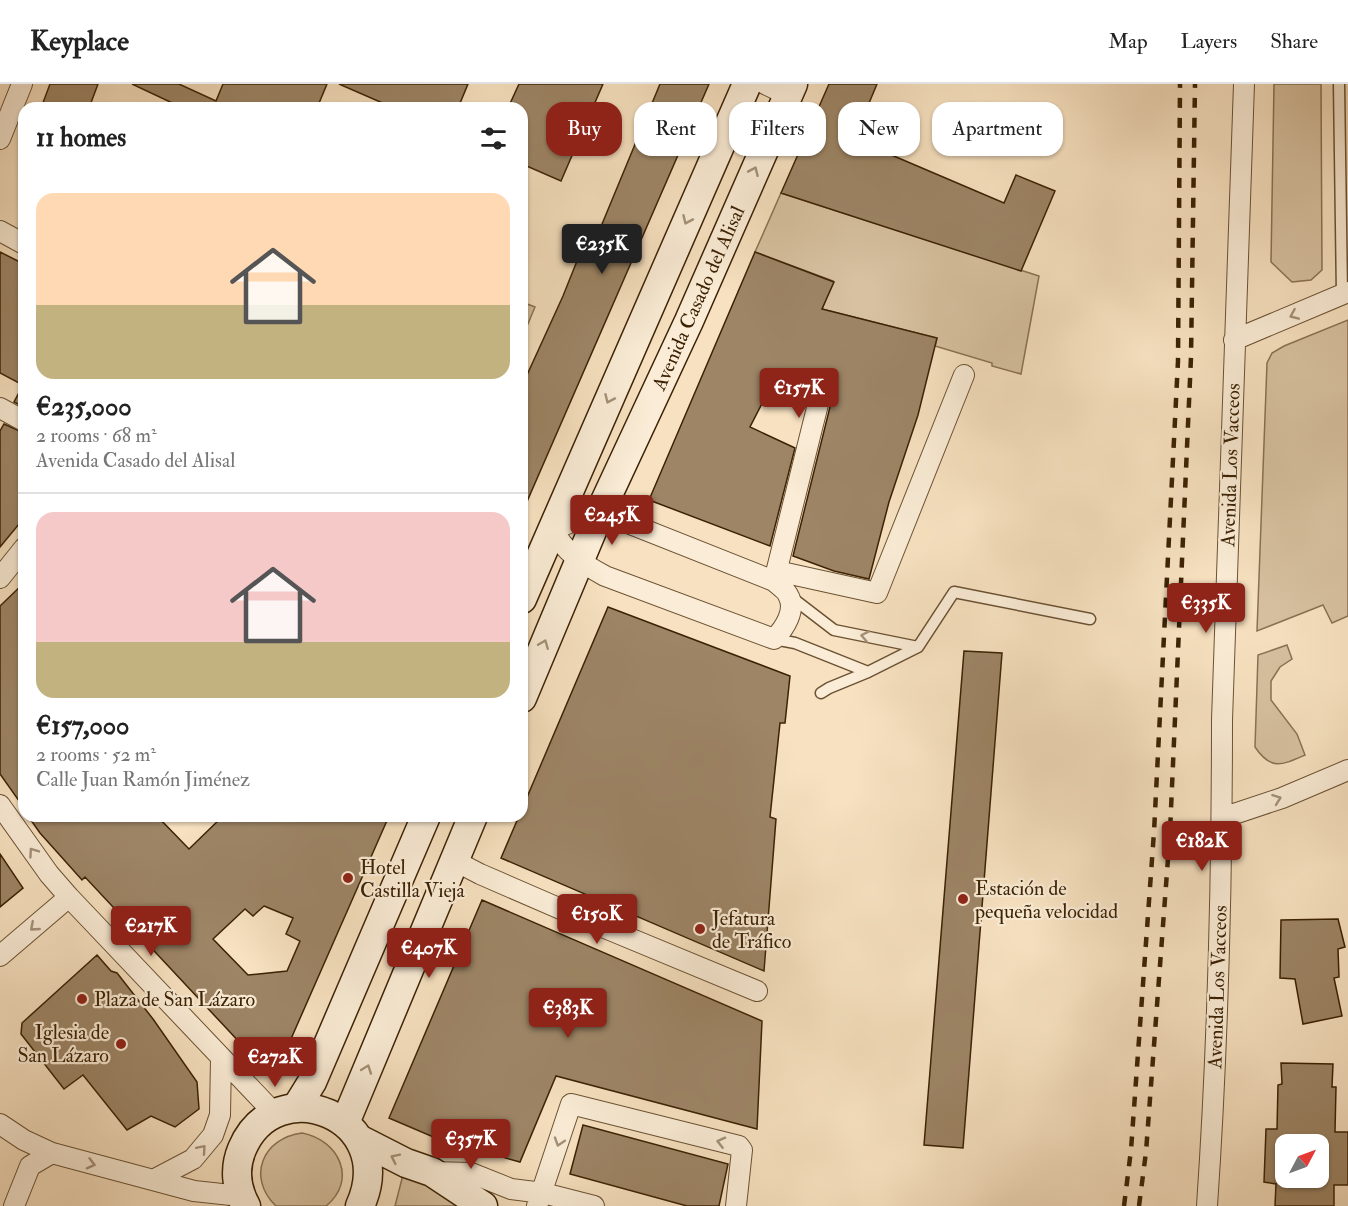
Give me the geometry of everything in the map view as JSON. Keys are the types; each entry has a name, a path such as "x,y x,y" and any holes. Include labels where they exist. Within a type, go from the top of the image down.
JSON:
{"main road":[{"name":"Avenida Casado del Alisal","path":"528,585 747,84"},
{"name":"Avenida Casado del Alisal","path":"528,684 600,512 689,321 782,88"},
{"path":"285,1111 312,1082 423,822"},
{"path":"360,1206 366,1192 368,1174 366,1156 352,1131 361,1087 390,1010 471,822"},
{"path":"243,1201 237,1177 239,1157 246,1139 259,1124 285,1111 313,1108 330,1113 352,1131 406,1163 432,1172 483,1206"}],"street":[{"path":"0,139 22,84"},
{"name":"Avenida Los Vacceos","path":"1207,1206 1215,1088 1222,818 1222,720 1244,84"},
{"path":"0,231 18,241"},
{"path":"1234,340 1345,294"},
{"path":"820,396 775,576 788,595 791,606 785,627 774,639 605,576 580,562 559,542 553,529 600,512 775,576 877,592 964,375"},
{"path":"0,408 18,418"},
{"path":"0,578 18,556"},
{"path":"1222,818 1282,798 1348,770"},
{"path":"0,805 69,897 221,1058 285,1111"},
{"path":"455,861 593,923 758,992"},
{"path":"0,956 69,897"},
{"path":"153,1180 193,1160 213,1135 220,1115 221,1058"},
{"path":"540,1200 571,1104 739,1146 741,1150 736,1206"},
{"path":"0,1124 24,1140 52,1153 194,1191 243,1201"},
{"path":"15,1206 30,1166 52,1153"},
{"path":"432,1172 471,1173 540,1200 594,1206"},
{"path":"0,1202 3,1206"}],"lane":[{"path":"1339,84 1345,294"},
{"path":"821,693 918,647 954,592 1090,619"},
{"path":"788,595 834,630 918,647"},
{"path":"774,639 795,643 868,672"}],"shaded area":[{"path":"1274,84 1321,84 1322,270 1311,280 1292,282 1271,262"},
{"path":"781,193 1039,276 1021,374 935,346 937,338 822,309 833,281 755,252"},
{"path":"528,304 535,307 528,324"},
{"path":"1348,320 1348,616 1332,623 1323,605 1257,631 1267,363 1272,353 1284,346"},
{"path":"1287,645 1292,659 1280,667 1271,681 1271,700 1297,734 1305,755 1277,764 1266,760 1255,747 1258,655"},
{"path":"302,1133 315,1137 334,1152 340,1162 341,1185 336,1196 326,1206 276,1206 267,1195 262,1183 263,1160 277,1142 288,1136"},
{"path":"406,1163 483,1206 395,1206"}],"building":[{"path":"50,84 98,84 91,102 43,102"},
{"path":"132,84 179,84 216,101 223,84 327,84 320,102 170,102"},
{"path":"339,84 468,84 460,102 380,102"},
{"path":"519,84 603,84 595,102 546,102 546,156 572,156 561,181 528,167 528,102 511,102"},
{"path":"660,84 709,84 701,102 653,102"},
{"path":"829,84 877,84 869,102 838,102 838,156 894,156 1004,203 1016,175 1055,191 1021,271 781,193 797,156 826,156 826,102 821,102"},
{"path":"634,147 634,156 678,156 528,499 528,373 585,241 595,241"},
{"path":"0,252 18,261 18,382 0,373"},
{"path":"755,252 834,282 822,309 937,338 918,415 889,502 869,579 834,571 793,556 832,399 832,392 823,385 817,384 812,388 775,378 750,427 795,448 770,546 649,500"},
{"path":"4,424 18,430 18,525 0,547 0,431"},
{"path":"18,589 18,800 0,774 0,606"},
{"path":"608,607 790,676 785,723 780,723 770,817 776,819 764,971 501,858 516,822 528,822 528,795"},
{"name":"Estación de pequeña velocidad","path":"964,651 1002,653 963,1148 924,1145"},
{"path":"32,822 163,822 189,849 217,822 386,822 283,1057 257,1061 85,877 82,880","holes":["264,906 293,918 286,934 300,941 287,971 248,975 213,939 245,909 253,916"]},
{"path":"0,854 23,888 0,907"},
{"path":"482,900 762,1021 757,1129 556,1076 520,1162 484,1152 485,1150 441,1131 438,1139 389,1118"},
{"path":"1338,919 1345,947 1338,949 1339,977 1334,978 1342,1016 1303,1024 1295,979 1280,978 1281,920"},
{"name":"Iglesia de San Lázaro","path":"97,955 111,971 117,973 153,1019 197,1082 199,1109 175,1127 151,1116 127,1130 83,1075 64,1089 21,1034 22,1023"},
{"path":"1281,1063 1333,1064 1332,1087 1336,1087 1335,1132 1348,1132 1348,1185 1334,1185 1334,1206 1275,1206 1276,1188 1329,1188 1329,1134 1275,1134 1275,1184 1264,1182 1266,1129 1277,1129 1278,1085 1282,1084"},
{"path":"583,1125 728,1164 719,1206 687,1206 570,1174"}],"railway":[{"path":"1124,1206 1131,1150 1154,832 1178,361 1180,84"},
{"path":"1139,1206 1146,1152 1170,832 1191,357 1195,84"}],"place":[{"name":"Hotel Castilla Vieja","path":"348,878"},
{"name":"Estación de pequeña velocidad","path":"963,899"},
{"name":"Jefatura de Tráfico","path":"700,929"},
{"name":"Plaza de San Lázaro","path":"82,999"},
{"name":"Iglesia de San Lázaro","path":"121,1044"}]}
